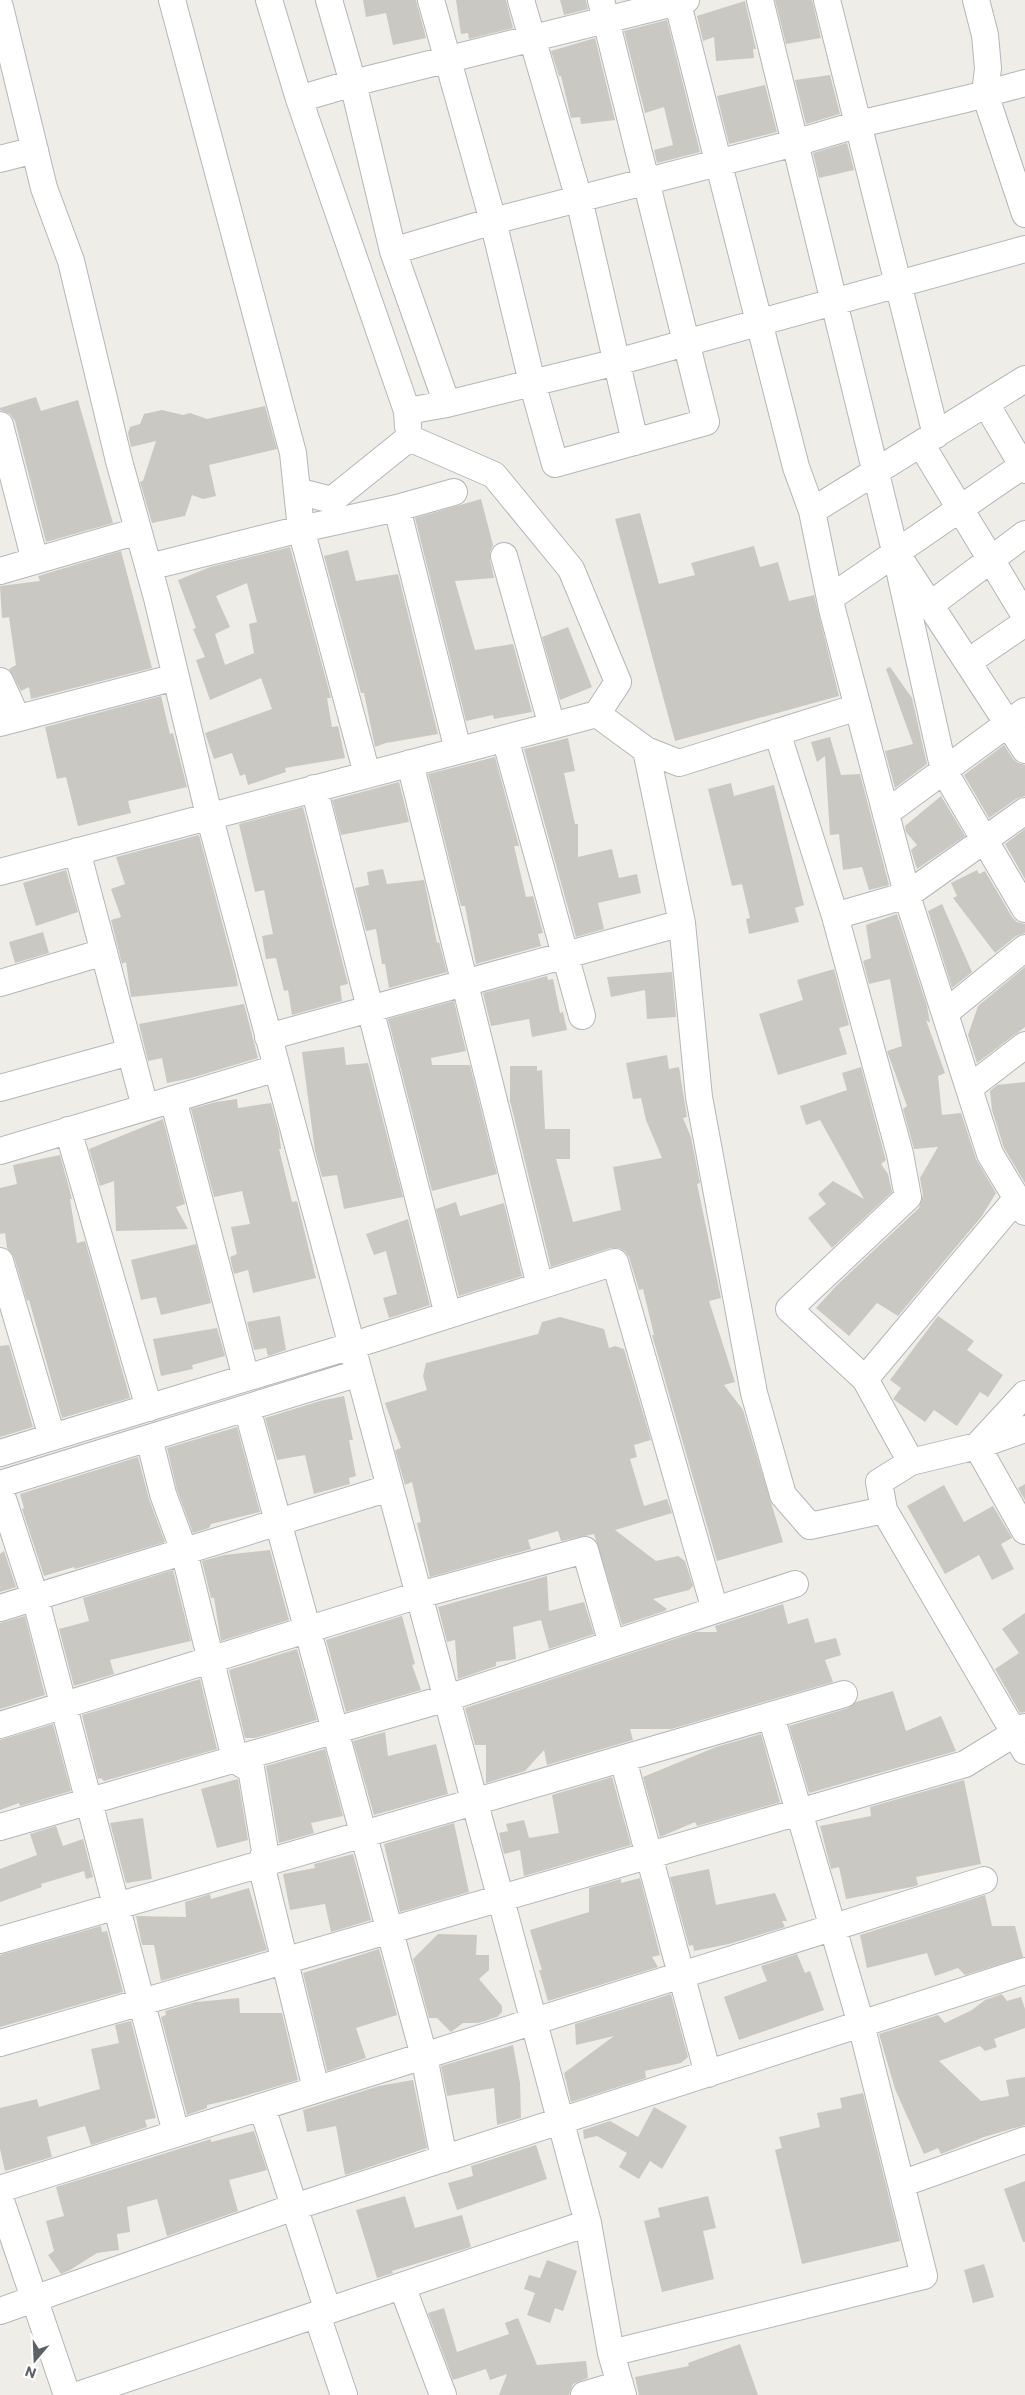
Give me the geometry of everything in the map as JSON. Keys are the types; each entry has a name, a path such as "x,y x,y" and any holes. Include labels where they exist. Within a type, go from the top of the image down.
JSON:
{"street":[{"path":"172,0 293,453 301,529 367,774"},
{"path":"270,0 299,99 407,411 409,438"},
{"path":"329,0 353,83 393,251 447,404"},
{"path":"431,0 493,222 554,464 706,422 604,10"},
{"path":"520,0 579,199 635,442"},
{"path":"760,0 895,551 944,771 1025,909"},
{"path":"827,0 898,284 928,439 959,508 1025,616"},
{"path":"976,0 985,34 988,68 985,94 1025,214"},
{"path":"299,99 353,83 447,61 532,38 604,10 680,1 718,163 796,468 812,511 830,598 908,894 990,1154 1021,1205 865,1379"},
{"path":"0,7 44,188 71,261 119,462 149,567 209,815 588,2223 610,2353 622,2390 584,2395"},
{"path":"393,251 493,222 795,143 858,124 1025,83"},
{"path":"0,159 35,150"},
{"path":"407,411 447,404 617,362 1025,249"},
{"path":"812,511 1025,379"},
{"path":"830,598 895,551 1024,467 986,404"},
{"path":"0,424 35,561"},
{"path":"297,491 332,500 409,438"},
{"path":"0,872 209,815 597,714 618,682 571,569 494,475 409,438"},
{"path":"149,567 301,529 397,508 454,492"},
{"path":"397,508 458,750"},
{"path":"0,571 138,531"},
{"path":"930,605 1025,534"},
{"path":"895,551 968,662 1016,718 1025,750"},
{"path":"504,556 552,726"},
{"path":"968,662 1025,623"},
{"path":"0,680 8,720 176,677"},
{"path":"597,714 646,750 679,763 858,706"},
{"path":"886,813 1016,718"},
{"path":"777,732 836,916 900,1154 908,1197 789,1309 865,1379 911,1462"},
{"path":"505,738 582,1016"},
{"path":"646,750 682,923 699,1096 754,1393 783,1495 810,1526 884,1510"},
{"path":"410,763 540,1286"},
{"path":"314,788 448,1316"},
{"path":"836,916 908,894 1025,811"},
{"path":"78,851 145,1107"},
{"path":"268,1037 682,923"},
{"path":"945,1013 1025,948"},
{"path":"0,983 104,952"},
{"path":"969,1088 1025,1045"},
{"path":"0,1088 130,1052"},
{"path":"0,1150 277,1068"},
{"path":"173,1099 246,1378"},
{"path":"68,1130 149,1408"},
{"path":"0,1261 52,1437"},
{"path":"0,1453 448,1316 615,1262 715,1610"},
{"path":"0,1484 359,1373"},
{"path":"977,1446 1025,1394"},
{"path":"247,1408 424,2056 444,2159"},
{"path":"0,2043 965,1764 1021,1737 884,1510 879,1482 911,1462 977,1446 1025,1429"},
{"path":"149,1438 163,1494 184,1551 235,1759 243,1765 250,1762 265,1850 261,1864 316,2090"},
{"path":"977,1446 1025,1531"},
{"path":"0,1608 390,1488"},
{"path":"0,1490 35,1597 176,2134"},
{"path":"0,1725 418,1595 585,1550 612,1644"},
{"path":"0,1826 447,1698 795,1584"},
{"path":"0,1940 844,1694"},
{"path":"610,2353 924,2276 861,2024 771,1716"},
{"path":"623,1758 708,2074"},
{"path":"0,2189 984,1880"},
{"path":"0,2311 294,2207 1025,1971"},
{"path":"262,2107 294,2207 344,2395"},
{"path":"901,2184 1025,2140"},
{"path":"0,2198 67,2395"},
{"path":"78,2395 588,2223"},
{"path":"402,2286 443,2395"}],"building":[{"path":"363,0 416,0 426,38 393,45 386,13 366,17"},
{"path":"456,0 506,0 513,28 469,39 468,33 461,34"},
{"path":"560,0 586,0 588,9 564,15"},
{"path":"775,0 812,0 821,38 786,44"},
{"path":"745,1 756,49 753,49 754,58 716,61 714,37 703,41 697,16"},
{"path":"667,20 700,152 657,163 654,150 673,145 664,107 645,113 624,31"},
{"path":"595,38 615,120 581,124 580,117 571,118 561,76 559,76 551,51"},
{"path":"830,75 840,114 806,124 795,80"},
{"path":"765,85 777,132 729,144 717,96"},
{"path":"847,143 854,170 819,178 813,153"},
{"path":"36,397 41,411 78,400 113,523 46,542 15,421 10,414 0,410 0,408"},
{"path":"265,406 277,449 209,465 216,496 203,499 192,495 185,516 152,523 140,482 143,481 156,441 131,447 128,433 130,427 140,424 144,414 162,410 183,415 190,413 207,419"},
{"path":"481,499 493,545 490,552 490,560 494,578 455,581 475,650 513,644 532,712 494,719 493,715 466,721 415,518"},
{"path":"640,513 659,584 695,575 691,563 754,546 760,567 778,562 789,601 814,595 839,696 675,741 615,519"},
{"path":"290,547 331,698 327,698 332,727 338,726 345,758 285,768 286,772 248,785 245,774 240,776 232,753 214,759 205,733 272,709 261,678 210,700 196,660 205,657 193,629 196,628 178,580 210,567","holes":["247,583 257,622 249,624 254,653 225,665 215,634 230,627 216,596"]},
{"path":"348,550 356,581 398,574 438,734 386,743 375,747 364,693 361,693 324,556"},
{"path":"121,551 152,668 31,699 29,687 21,691 9,669 16,665 9,617 2,618 0,586 40,581 38,576"},
{"path":"568,627 592,687 560,700 542,637"},
{"path":"890,667 912,698 927,764 895,788 885,751 913,744 886,669"},
{"path":"161,696 170,734 173,733 187,787 128,801 131,813 78,826 66,777 57,779 45,727"},
{"path":"830,737 841,775 860,774 889,885 869,890 862,867 843,870 839,834 830,835 825,756 817,762 811,742"},
{"path":"568,738 575,771 564,773 575,824 578,824 578,857 612,849 619,878 637,874 641,893 598,903 604,929 576,937 524,749"},
{"path":"1004,745 1013,759 1025,765 1025,796 1016,799 989,818 964,775"},
{"path":"495,757 519,846 514,846 526,897 533,896 543,933 538,934 541,946 476,964 465,906 461,906 428,774"},
{"path":"399,782 409,822 341,835 332,800"},
{"path":"731,783 734,796 774,785 804,905 795,908 799,922 749,934 746,919 750,918 742,884 732,886 708,789"},
{"path":"941,796 965,836 917,869 911,850 917,845 906,832 905,826"},
{"path":"303,807 348,984 340,986 342,1001 292,1015 288,990 284,991 276,958 266,959 262,936 273,934 264,890 255,892 239,824"},
{"path":"1025,829 1025,879 1005,844"},
{"path":"199,835 238,986 131,997 126,962 122,964 111,920 121,917 111,889 125,884 116,857"},
{"path":"383,869 387,884 424,880 437,943 439,942 447,972 389,988 385,964 382,964 376,929 366,931 355,888 369,885 367,872"},
{"path":"66,870 78,912 36,926 23,883"},
{"path":"977,870 979,874 985,871 1012,917 1017,922 1025,924 1025,933 1016,936 995,953 953,898 957,896 951,883"},
{"path":"942,904 972,972 952,988 928,911"},
{"path":"897,914 927,1006 930,1023 926,1020 945,1073 938,1076 942,1115 961,1113 976,1159 996,1193 982,1216 898,1316 877,1303 849,1336 816,1308 837,1285 919,1208 923,1195 920,1178 938,1147 914,1149 903,1109 907,1106 887,1051 902,1046 890,979 869,984 863,961 871,958 866,925"},
{"path":"43,932 49,953 15,963 9,942"},
{"path":"1025,967 1025,1027 977,1063 968,1035 978,1006"},
{"path":"834,969 849,1025 839,1028 847,1054 778,1075 759,1014 803,1000 797,980"},
{"path":"672,972 676,1017 647,1019 645,990 611,997 607,977"},
{"path":"547,976 548,980 553,979 560,1013 563,1012 567,1030 532,1037 529,1019 491,1026 483,993"},
{"path":"454,1001 466,1051 431,1058 432,1065 470,1065 497,1174 432,1191 388,1019"},
{"path":"244,1004 258,1058 191,1078 167,1083 162,1058 148,1061 139,1024"},
{"path":"344,1047 346,1065 368,1063 403,1197 344,1209 337,1175 322,1177 315,1151 302,1052"},
{"path":"667,1055 669,1069 679,1067 687,1117 683,1118 691,1137 700,1183 697,1184 721,1298 709,1301 735,1382 724,1385 743,1410 783,1542 717,1561 652,1335 654,1335 643,1289 639,1290 629,1257 625,1251 619,1248 611,1248 551,1267 510,1101 510,1066 537,1066 537,1071 542,1070 545,1129 570,1129 570,1159 556,1159 573,1222 621,1210 613,1167 662,1158 646,1120 641,1098 633,1099 626,1063"},
{"path":"861,1067 886,1160 881,1164 888,1174 892,1192 832,1248 808,1218 826,1204 818,1194 833,1181 864,1199 820,1120 806,1125 800,1106 847,1090 842,1073"},
{"path":"1025,1082 1025,1183 1004,1148 992,1110 990,1091 997,1085"},
{"path":"237,1099 238,1108 271,1103 279,1132 281,1149 279,1149 292,1202 297,1201 316,1278 253,1293 248,1270 234,1274 230,1257 237,1254 231,1227 250,1224 242,1191 214,1197 191,1109 216,1102"},
{"path":"163,1119 185,1204 176,1207 188,1229 116,1231 114,1181 100,1186 89,1149"},
{"path":"60,1155 72,1199 70,1199 77,1243 85,1241 130,1398 62,1418 29,1300 27,1301 14,1257 7,1248 5,1233 0,1234 0,1188 17,1184 13,1165"},
{"path":"456,1202 460,1216 504,1203 522,1276 459,1296 436,1209"},
{"path":"408,1219 430,1305 389,1318 383,1298 397,1294 386,1251 374,1255 366,1234"},
{"path":"196,1244 211,1303 161,1315 156,1297 141,1300 131,1260"},
{"path":"280,1316 286,1350 268,1356 266,1348 254,1350 247,1322"},
{"path":"938,1316 974,1341 967,1350 1003,1375 988,1397 980,1392 957,1426 934,1410 925,1422 893,1399 901,1388 890,1380"},
{"path":"560,1317 604,1329 609,1348 615,1346 624,1349 651,1440 634,1445 637,1457 630,1459 644,1506 667,1499 672,1513 615,1530 656,1561 678,1556 685,1561 693,1586 689,1590 653,1599 667,1609 665,1611 622,1625 594,1534 561,1541 558,1531 528,1540 531,1549 430,1577 417,1523 421,1522 412,1482 405,1485 395,1450 401,1448 385,1403 427,1390 423,1376 426,1363 538,1334 542,1322"},
{"path":"217,1328 225,1356 192,1365 193,1369 161,1376 153,1339"},
{"path":"9,1345 33,1427 0,1437 0,1346"},
{"path":"344,1396 353,1440 349,1440 356,1476 349,1478 350,1484 314,1494 305,1455 277,1460 265,1418 320,1401"},
{"path":"237,1427 260,1512 211,1524 209,1528 193,1533 177,1490 167,1448"},
{"path":"138,1457 149,1499 165,1542 75,1569 74,1567 44,1576 22,1509 24,1508 20,1494"},
{"path":"1025,1484 1025,1500 1018,1488"},
{"path":"944,1485 964,1522 993,1506 1012,1538 1001,1544 1014,1569 992,1580 979,1555 945,1574 907,1506"},
{"path":"270,1550 289,1620 221,1641 214,1598 211,1598 202,1561 224,1555"},
{"path":"4,1551 16,1587 0,1592 0,1554"},
{"path":"173,1570 191,1641 110,1660 114,1674 74,1686 59,1629 89,1621 83,1598"},
{"path":"547,1576 549,1611 584,1602 594,1634 549,1649 541,1620 513,1627 516,1659 496,1662 496,1666 458,1679 455,1640 447,1642 438,1607"},
{"path":"783,1604 788,1624 808,1618 815,1643 836,1638 841,1655 825,1660 833,1682 671,1729 630,1729 633,1740 547,1765 544,1750 525,1771 486,1783 486,1745 475,1745 465,1708 696,1632 717,1632 715,1626"},
{"path":"1025,1613 1025,1712 1020,1713 995,1669 1019,1653 1002,1629"},
{"path":"25,1616 45,1695 0,1709 0,1623"},
{"path":"402,1616 415,1664 412,1665 421,1690 346,1712 326,1640"},
{"path":"297,1649 317,1720 255,1738 245,1738 229,1670"},
{"path":"200,1679 217,1749 104,1781 101,1778 98,1779 82,1715"},
{"path":"893,1691 906,1731 941,1716 956,1751 809,1793 789,1726 848,1708 856,1702"},
{"path":"53,1724 71,1791 20,1806 19,1803 0,1810 0,1740"},
{"path":"385,1732 388,1756 436,1744 448,1794 374,1815 353,1741"},
{"path":"761,1734 780,1802 697,1826 695,1822 660,1837 643,1777 716,1747"},
{"path":"325,1749 343,1816 311,1823 314,1833 279,1843 266,1766"},
{"path":"612,1777 631,1845 524,1876 520,1850 504,1854 499,1833 508,1831 506,1824 524,1820 529,1838 559,1833 552,1795"},
{"path":"238,1779 248,1840 217,1848 201,1789"},
{"path":"964,1780 981,1864 916,1877 918,1885 912,1887 846,1899 839,1867 831,1869 820,1826 871,1816 870,1807"},
{"path":"143,1818 152,1879 126,1883 110,1823"},
{"path":"454,1823 469,1892 400,1912 384,1844"},
{"path":"56,1826 63,1846 83,1839 93,1877 86,1879 84,1871 41,1884 42,1887 0,1902 0,1869 37,1855 30,1834"},
{"path":"353,1854 371,1920 331,1932 325,1904 290,1910 283,1874 315,1868 314,1864"},
{"path":"709,1869 716,1905 775,1893 787,1921 782,1921 785,1927 729,1944 694,1951 693,1945 689,1946 670,1877"},
{"path":"640,1878 660,1955 652,1957 658,1967 548,2001 539,1970 542,1970 530,1930 589,1912 589,1888 621,1879 621,1883"},
{"path":"249,1888 267,1950 161,1981 154,1945 142,1945 136,1916 186,1917 185,1902 210,1894 211,1899"},
{"path":"985,1895 992,1926 1015,1926 1023,1957 965,1975 958,1968 935,1976 927,1953 867,1968 860,1935"},
{"path":"101,1926 102,1932 107,1931 123,1992 0,2027 0,1955"},
{"path":"438,1934 477,1935 476,1955 489,1955 489,1970 479,1979 502,2006 502,2012 497,2017 478,2023 463,2023 451,2032 437,2018 429,2018 413,1959"},
{"path":"379,1949 397,2015 356,2028 366,2058 327,2071 303,1973"},
{"path":"797,1954 805,1973 810,1971 824,2010 739,2040 724,1997 767,1981 761,1966"},
{"path":"671,1994 688,2057 681,2063 645,2071 646,2078 571,2102 564,2073 614,2036 576,2045 575,2024"},
{"path":"1002,1994 1007,2001 1021,1997 1025,2009 1025,2028 994,2039 997,2047 985,2051 980,2046 939,2061 981,2101 1009,2096 1006,2080 1025,2077 1025,2125 984,2137 941,2154 938,2148 924,2154 895,2089 879,2034 938,2015 945,2023 972,2010 985,2000"},
{"path":"239,1998 240,2013 282,2013 298,2080 207,2105 207,2108 187,2115 161,2017 166,2015 165,2011 196,2002"},
{"path":"131,2021 156,2118 145,2120 147,2127 91,2145 85,2126 47,2137 52,2157 5,2171 0,2149 0,2108 37,2099 39,2107 100,2089 91,2049 119,2043 115,2025"},
{"path":"513,2045 520,2083 521,2118 497,2125 494,2088 447,2096 441,2066"},
{"path":"413,2080 427,2148 345,2175 336,2126 307,2132 303,2110 379,2086"},
{"path":"863,2093 900,2241 802,2264 775,2150 782,2148 779,2137 820,2127 817,2113 842,2108 840,2098"},
{"path":"654,2107 687,2126 662,2169 650,2161 639,2179 619,2167 627,2153 597,2136 584,2139 583,2130 610,2121 638,2137"},
{"path":"254,2131 267,2170 229,2180 238,2211 167,2236 157,2199 127,2207 130,2232 117,2234 119,2250 97,2253 61,2274 48,2255 54,2251 46,2221 64,2216 56,2187 211,2139 211,2142"},
{"path":"536,2145 547,2179 457,2210 448,2183 473,2176 471,2166"},
{"path":"1025,2181 1025,2242 1023,2242 1004,2189"},
{"path":"405,2196 415,2228 462,2215 471,2247 392,2271 393,2273 377,2278 356,2210"},
{"path":"708,2196 716,2228 703,2231 714,2279 662,2292 644,2221 660,2217 658,2208"},
{"path":"547,2260 577,2271 563,2311 555,2308 550,2323 527,2315 535,2293 524,2289 529,2275 540,2278"},
{"path":"984,2264 994,2297 973,2303 964,2270"},
{"path":"444,2308 457,2352 509,2334 505,2323 518,2318 537,2365 586,2361 588,2378 573,2384 569,2395 499,2395 507,2374 490,2380 486,2369 453,2380 428,2313"},
{"path":"740,2344 758,2395 639,2395 635,2377 689,2366 688,2363"}]}
